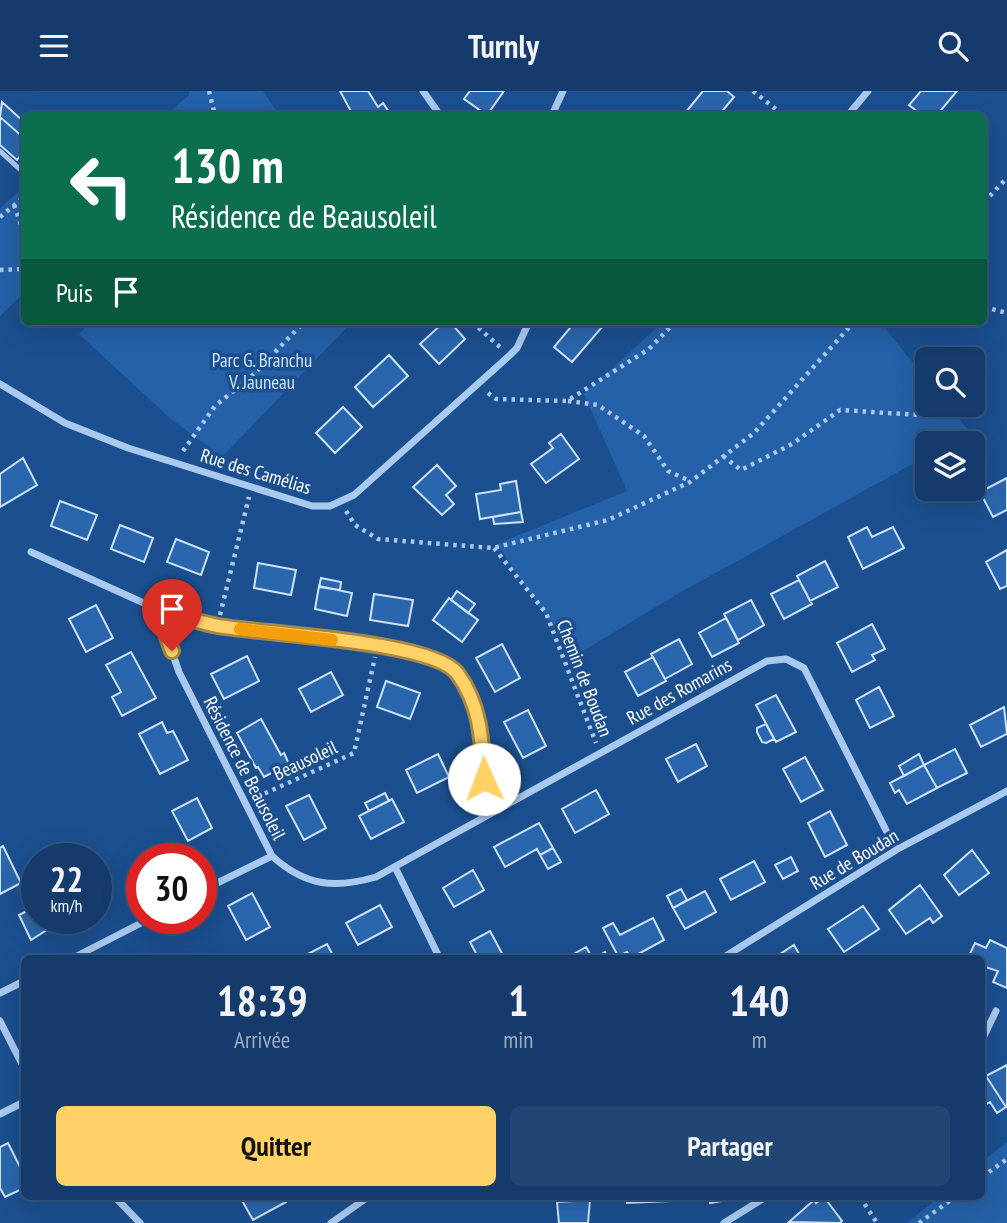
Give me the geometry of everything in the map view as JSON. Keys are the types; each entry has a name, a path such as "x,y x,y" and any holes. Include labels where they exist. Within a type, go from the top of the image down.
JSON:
{"street":[{"path":"423,91 438,112"},
{"path":"553,112 563,91"},
{"path":"850,112 868,91"},
{"path":"341,503 510,355 517,348 527,326"},
{"name":"Rue des Camélias","path":"0,383 65,423 174,463 312,506 341,503"},
{"path":"30,552 157,609 217,626 377,646 430,658 455,670 472,700 482,729 482,816"},
{"name":"Résidence de Beausoleil","path":"157,609 179,672 272,856 290,873 318,882 345,885 395,867"},
{"name":"Rue des Romarins","path":"395,867 482,816 767,661 786,659 804,668 896,850"},
{"name":"Rue de Boudan","path":"727,955 896,850 1007,792"},
{"path":"217,883 272,856"},
{"path":"395,867 438,955"},
{"path":"79,955 126,931"},
{"path":"0,993 21,982"},
{"path":"985,1034 996,1011"},
{"path":"0,1021 21,1062"},
{"path":"0,1114 21,1104"},
{"path":"118,1200 140,1223"},
{"path":"331,1223 364,1200"},
{"path":"724,1223 761,1200"}],"lane":[{"path":"0,151 21,170"}],"path":[{"path":"209,91 214,112"},
{"path":"753,91 779,112"},
{"path":"987,199 1007,178"},
{"path":"0,217 21,200"},
{"path":"15,205 21,224"},
{"path":"0,270 21,269"},
{"path":"987,308 1007,313"},
{"path":"174,463 215,406 251,376 300,326"},
{"path":"477,326 510,355"},
{"path":"567,401 649,349 671,326"},
{"path":"341,503 355,525 377,539 494,548 608,520 690,482 754,432 850,326"},
{"path":"477,384 496,399 567,401 598,405 644,436 668,471 690,482"},
{"path":"723,456 741,470 792,444 840,410 915,415"},
{"path":"217,626 251,487"},
{"name":"Chemin de Boudan","path":"494,548 546,613 598,753"},
{"name":"Beausoleil","path":"245,803 354,753 377,646"},
{"path":"985,1175 1007,1159"},
{"path":"862,1200 877,1223"},
{"path":"919,1223 951,1200"}],"green space":[{"path":"189,91 263,91 277,112 169,112 189,95"},
{"path":"21,190 21,296 0,316 0,208"},
{"name":"Parc G. Branchu V. Jauneau","path":"87,326 348,326 222,457 171,419 79,334"},
{"path":"659,326 883,326 915,365 915,417 958,417 969,431 915,431 915,463 674,596 573,657 497,544 627,491 584,394"},
{"path":"1007,1142 1007,1223 907,1223 935,1200 985,1200 985,1160"}],"building":[{"path":"340,91 368,91 378,107 383,103 389,112 351,112"},
{"path":"470,91 504,91 489,112 483,112 464,99"},
{"path":"703,91 727,91 734,97 722,112 686,112"},
{"path":"921,91 957,91 940,112 918,112 909,105"},
{"path":"2,102 21,119 21,135 0,117"},
{"path":"0,117 21,135 21,155 17,160 0,145"},
{"path":"440,326 454,326 465,339 439,364 420,344"},
{"path":"572,326 603,326 572,362 554,347"},
{"path":"389,355 408,376 373,407 355,387"},
{"path":"343,407 362,427 335,453 316,433"},
{"path":"561,434 579,459 546,483 531,464 553,448 549,443"},
{"path":"23,458 37,485 0,507 0,474"},
{"path":"437,465 456,486 446,495 454,504 442,515 413,487"},
{"path":"1007,478 1007,510 993,517 985,501 985,489"},
{"path":"516,481 521,512 480,519 476,494 501,490 500,484"},
{"path":"60,501 97,515 87,540 51,526"},
{"path":"521,512 523,522 494,524 493,517"},
{"path":"120,525 153,538 144,562 111,549"},
{"path":"867,527 872,537 893,527 904,548 863,569 848,537"},
{"path":"176,539 209,552 201,575 167,562"},
{"path":"1007,550 1007,586 1000,589 986,562"},
{"path":"825,561 838,587 810,601 797,576"},
{"path":"258,563 296,570 291,595 254,588"},
{"path":"321,578 341,582 340,590 319,587"},
{"path":"799,580 812,604 784,619 771,594"},
{"path":"319,586 352,593 347,616 315,609"},
{"path":"457,591 475,604 468,613 451,600"},
{"path":"374,594 413,600 408,626 370,620"},
{"path":"449,598 478,620 462,642 433,620"},
{"path":"751,600 764,625 738,640 724,614"},
{"path":"96,605 113,638 86,652 69,619"},
{"path":"726,618 739,643 712,657 699,633"},
{"path":"872,624 885,649 872,655 875,660 852,672 837,643"},
{"path":"679,639 692,664 665,679 651,654"},
{"path":"502,644 520,678 495,692 476,658"},
{"path":"131,652 156,698 122,716 112,697 121,692 106,665"},
{"path":"247,656 259,681 224,699 211,674"},
{"path":"653,657 666,681 638,696 625,672"},
{"path":"331,672 343,695 311,712 299,689"},
{"path":"386,681 420,693 410,719 377,707"},
{"path":"879,687 894,716 870,728 856,700"},
{"path":"776,695 796,732 776,742 756,705"},
{"path":"1004,707 1007,734 981,747 970,725"},
{"path":"528,710 546,746 523,758 504,722"},
{"path":"261,719 289,764 264,777 258,767 256,768 237,733"},
{"path":"162,722 167,733 173,731 188,760 160,774 139,734"},
{"path":"766,724 774,739 766,743 762,742 757,728"},
{"path":"696,744 707,766 678,782 666,759"},
{"path":"955,749 967,773 937,788 924,765"},
{"path":"438,754 449,777 417,793 406,770"},
{"path":"919,754 924,765 904,776 899,766"},
{"path":"805,757 823,790 801,802 783,769"},
{"path":"924,765 937,788 907,804 899,790 895,793 890,783"},
{"path":"596,790 609,814 575,833 562,809"},
{"path":"385,793 389,801 369,811 365,803"},
{"path":"309,795 326,828 304,840 286,806"},
{"path":"197,798 212,828 188,841 172,811"},
{"path":"392,799 404,822 371,839 359,816"},
{"path":"830,811 847,845 825,857 808,823"},
{"path":"539,823 553,848 540,855 537,849 505,867 494,847"},
{"path":"3,846 21,883 0,894 0,848"},
{"path":"553,848 561,862 548,869 540,855"},
{"path":"972,850 989,873 959,895 944,875"},
{"path":"791,857 798,871 783,879 775,865"},
{"path":"754,861 765,882 731,900 720,879"},
{"path":"473,870 484,890 454,907 443,888"},
{"path":"920,885 942,916 933,923 930,918 906,934 889,910"},
{"path":"681,889 687,900 673,908 667,896"},
{"path":"705,891 716,912 685,929 673,908"},
{"path":"252,893 270,927 246,940 228,906"},
{"path":"380,905 392,927 358,945 346,923"},
{"path":"863,906 879,929 844,952 828,929"},
{"path":"653,918 664,940 636,955 629,955 627,952 617,955 603,928 613,923 620,935"},
{"path":"490,931 503,955 477,955 470,942"},
{"path":"28,934 40,934 31,940"},
{"path":"990,940 1007,948 1007,988 993,982 998,971 985,967 985,955 969,955 975,943 986,948"},
{"path":"327,944 333,955 306,955"},
{"path":"794,945 800,955 779,955"},
{"path":"586,947 591,955 572,955"},
{"path":"1007,1065 1007,1106 1006,1107 986,1076"},
{"path":"985,1075 1006,1107 997,1113 990,1102 985,1105"},
{"path":"8,1143 21,1166 21,1189 5,1197 0,1188 0,1147"},
{"path":"242,1200 286,1202 253,1220"},
{"path":"590,1200 588,1223 559,1223 557,1202"},
{"path":"627,1200 670,1200 670,1201 627,1203"},
{"path":"670,1200 728,1200 710,1201"},
{"path":"814,1200 816,1203 826,1200 842,1221 789,1222"}],"slow traffic":[{"path":"240,629 332,640"}],"route":[{"path":"172,651 157,609 217,626 400,649 430,658 455,670 472,700 482,729 484,779"}]}
